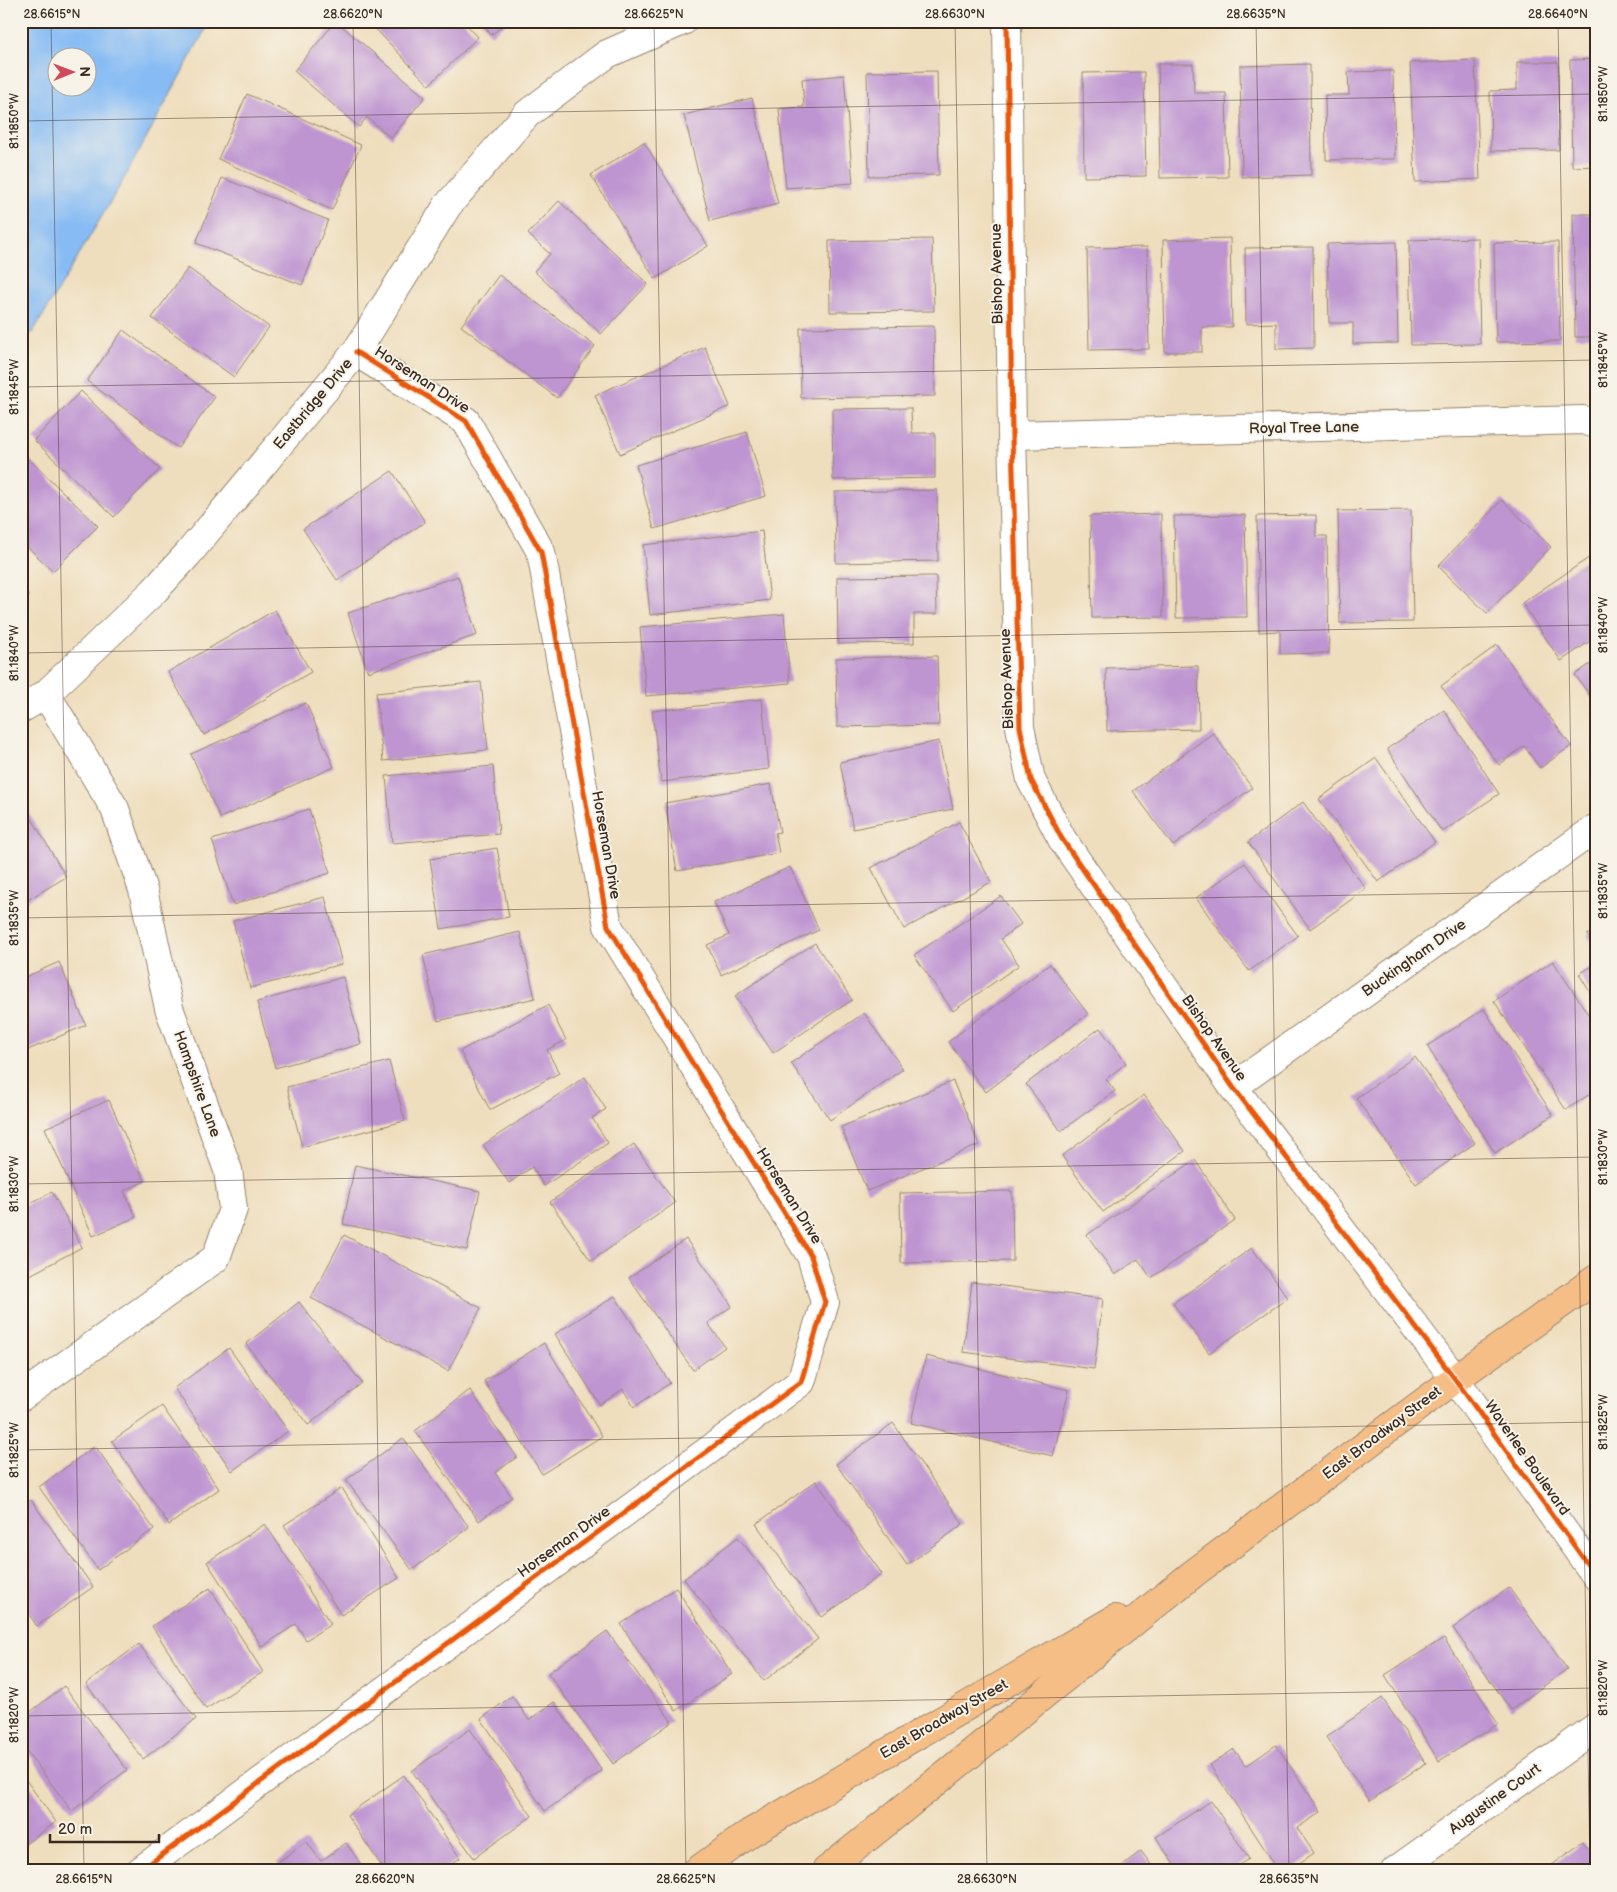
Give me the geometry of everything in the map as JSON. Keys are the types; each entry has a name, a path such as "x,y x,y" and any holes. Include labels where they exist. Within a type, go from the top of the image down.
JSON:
{"main road":[{"name":"East Broadway Street","path":"826,1871 1194,1573 1455,1379 1596,1279"},
{"name":"East Broadway Street","path":"697,1871 750,1833 1194,1573"}],"street":[{"name":"Eastbridge Drive","path":"21,709 46,694 153,592 188,554 356,352 448,205 527,114 607,54 683,21"},
{"name":"Bishop Avenue","path":"1007,21 1012,435 1020,727 1031,780 1062,839 1233,1087 1455,1379"},
{"name":"Horseman Drive","path":"140,1871 801,1382 825,1302 811,1256 608,926 541,552 466,421 356,352"},
{"name":"Royal Tree Lane","path":"1012,435 1583,420 1596,424"},
{"name":"Hampshire Lane","path":"21,1397 216,1258 233,1209 228,1170 169,1008 142,890 115,809 46,694"},
{"name":"Buckingham Drive","path":"1233,1087 1596,828"},
{"name":"Waverlee Boulevard","path":"1455,1379 1596,1576"},
{"name":"Augustine Court","path":"1395,1871 1596,1727"}],"water":[{"path":"21,21 210,21 121,184 33,332 21,341"}],"building":[{"path":"336,21 425,97 391,138 367,117 359,127 294,71"},
{"path":"368,21 463,21 478,37 429,85"},
{"path":"481,21 509,21 491,35"},
{"path":"1596,59 1596,166 1572,167 1570,60"},
{"path":"1475,60 1480,179 1415,182 1410,63"},
{"path":"1517,62 1558,62 1559,150 1491,151 1490,91 1517,90"},
{"path":"1158,64 1193,64 1194,93 1226,93 1228,177 1160,178"},
{"path":"1310,64 1311,175 1242,177 1240,66"},
{"path":"937,71 939,175 869,176 867,72"},
{"path":"1393,71 1395,159 1326,160 1325,95 1349,95 1348,72"},
{"path":"1144,72 1146,176 1084,177 1083,73"},
{"path":"844,75 853,183 786,188 779,109 804,107 802,79"},
{"path":"247,94 361,145 332,210 218,159"},
{"path":"752,98 778,204 710,221 684,115"},
{"path":"644,142 708,246 655,279 591,175"},
{"path":"222,178 328,220 302,285 196,243"},
{"path":"559,201 648,284 601,334 534,271 550,254 528,234"},
{"path":"1573,214 1596,214 1596,337 1575,337"},
{"path":"1230,238 1232,327 1202,327 1202,352 1165,352 1163,240"},
{"path":"1478,238 1480,344 1411,345 1409,240"},
{"path":"932,239 934,311 830,312 829,241"},
{"path":"1396,242 1398,343 1353,344 1353,323 1329,323 1327,244"},
{"path":"1558,242 1560,341 1496,342 1494,243"},
{"path":"1147,247 1149,349 1089,350 1087,248"},
{"path":"1313,247 1314,348 1276,349 1276,323 1246,324 1245,248"},
{"path":"188,268 269,327 234,377 152,318"},
{"path":"499,275 595,346 557,398 461,326"},
{"path":"934,326 935,396 801,398 800,328"},
{"path":"123,330 215,397 178,448 87,381"},
{"path":"705,347 730,406 620,454 595,395"},
{"path":"81,391 160,469 114,517 34,440"},
{"path":"911,408 912,433 935,433 935,478 833,480 832,409"},
{"path":"747,432 766,496 654,529 636,465"},
{"path":"29,459 98,526 53,571 21,541 21,467"},
{"path":"392,471 425,522 337,580 303,529"},
{"path":"937,490 938,561 836,563 835,492"},
{"path":"1502,500 1551,547 1487,613 1438,566"},
{"path":"1411,510 1413,622 1340,623 1338,511"},
{"path":"1161,514 1163,617 1092,618 1090,516"},
{"path":"1245,515 1247,617 1176,618 1174,516"},
{"path":"1316,515 1316,536 1327,536 1329,653 1280,654 1280,631 1259,632 1257,516"},
{"path":"762,531 770,600 650,615 643,545"},
{"path":"1596,553 1596,637 1561,661 1522,603"},
{"path":"458,576 477,635 368,672 348,613"},
{"path":"936,576 937,614 914,614 914,643 838,644 837,577"},
{"path":"21,585 29,597 21,602"},
{"path":"275,610 311,672 204,735 168,672"},
{"path":"784,614 790,683 646,696 640,627"},
{"path":"1497,645 1571,746 1540,768 1524,746 1499,765 1441,686"},
{"path":"937,656 939,725 837,727 836,658"},
{"path":"1596,660 1596,704 1575,675"},
{"path":"1198,666 1199,729 1107,731 1106,668"},
{"path":"481,682 488,750 383,761 376,693"},
{"path":"762,699 769,769 661,782 652,711"},
{"path":"306,703 334,767 220,818 191,754"},
{"path":"1444,710 1499,794 1442,832 1387,749"},
{"path":"1213,733 1252,788 1173,846 1133,791"},
{"path":"939,741 953,809 853,829 840,762"},
{"path":"1376,758 1435,842 1378,882 1319,799"},
{"path":"493,766 499,834 392,843 386,776"},
{"path":"771,784 780,832 775,833 779,853 677,871 665,803"},
{"path":"1303,802 1366,889 1310,929 1248,842"},
{"path":"25,807 66,877 21,904 21,810"},
{"path":"309,809 330,873 233,905 212,840"},
{"path":"959,822 991,882 904,929 871,868"},
{"path":"497,848 509,917 441,929 430,859"},
{"path":"1245,863 1298,936 1249,971 1196,898"},
{"path":"790,867 819,930 721,975 707,945 729,935 714,902"},
{"path":"1001,896 1021,924 1001,939 1019,965 953,1011 914,955"},
{"path":"325,897 342,964 250,988 233,921"},
{"path":"1596,930 1596,948 1587,935"},
{"path":"520,932 535,998 438,1021 423,955"},
{"path":"815,943 852,1000 773,1053 735,996"},
{"path":"1553,961 1596,1026 1596,1090 1566,1110 1494,1001"},
{"path":"59,962 86,1025 21,1053 21,979"},
{"path":"1050,964 1088,1014 986,1092 948,1042"},
{"path":"1596,964 1596,1002 1579,974"},
{"path":"343,977 361,1044 275,1068 257,1002"},
{"path":"548,1005 566,1040 547,1050 559,1073 490,1110 460,1051"},
{"path":"1484,1009 1553,1115 1495,1153 1427,1046"},
{"path":"864,1013 903,1069 830,1120 791,1063"},
{"path":"1100,1028 1126,1063 1106,1079 1115,1091 1061,1131 1026,1084"},
{"path":"1415,1057 1475,1143 1416,1184 1356,1098"},
{"path":"389,1061 405,1121 302,1147 287,1087"},
{"path":"585,1077 606,1109 592,1118 608,1143 544,1186 532,1167 509,1183 483,1145"},
{"path":"953,1081 979,1145 867,1191 841,1127"},
{"path":"1144,1095 1185,1151 1103,1212 1062,1156"},
{"path":"109,1100 145,1181 124,1191 136,1217 93,1236 45,1128"},
{"path":"634,1144 675,1203 591,1261 550,1202"},
{"path":"1195,1160 1235,1220 1151,1278 1138,1259 1115,1275 1087,1235"},
{"path":"355,1165 480,1191 467,1250 343,1224"},
{"path":"1012,1191 1013,1261 901,1263 900,1193"},
{"path":"52,1192 82,1247 21,1280 21,1208"},
{"path":"344,1235 481,1308 448,1371 311,1298"},
{"path":"686,1239 732,1306 708,1323 725,1347 693,1370 629,1278"},
{"path":"1252,1248 1288,1298 1209,1353 1173,1303"},
{"path":"972,1282 1103,1299 1094,1369 963,1352"},
{"path":"615,1296 670,1383 634,1407 623,1389 600,1405 555,1334"},
{"path":"299,1302 362,1383 308,1425 246,1344"},
{"path":"544,1343 602,1436 542,1474 484,1381"},
{"path":"229,1348 288,1431 232,1471 174,1388"},
{"path":"926,1356 1069,1390 1053,1456 911,1423"},
{"path":"470,1390 517,1457 495,1473 512,1497 479,1521 415,1431"},
{"path":"162,1406 219,1489 169,1525 112,1441"},
{"path":"893,1423 963,1524 907,1565 836,1464"},
{"path":"403,1438 469,1527 412,1570 346,1480"},
{"path":"95,1446 154,1529 98,1570 39,1487"},
{"path":"816,1481 882,1574 822,1617 756,1524"},
{"path":"342,1488 399,1578 341,1615 284,1525"},
{"path":"31,1500 93,1587 37,1626 21,1603 21,1507"},
{"path":"265,1524 331,1624 306,1640 296,1624 262,1647 207,1562"},
{"path":"738,1537 818,1639 764,1681 684,1579"},
{"path":"210,1588 263,1672 206,1709 152,1626"},
{"path":"676,1588 732,1674 676,1711 621,1624"},
{"path":"1509,1588 1567,1669 1511,1710 1453,1628"},
{"path":"607,1631 672,1722 613,1764 548,1673"},
{"path":"1444,1638 1498,1724 1439,1761 1385,1675"},
{"path":"139,1644 196,1719 143,1759 86,1684"},
{"path":"64,1686 127,1770 72,1811 21,1744 21,1719"},
{"path":"512,1696 529,1720 554,1702 602,1771 545,1811 481,1719"},
{"path":"1382,1698 1426,1763 1370,1801 1326,1737"},
{"path":"470,1729 532,1816 474,1858 412,1771"},
{"path":"1276,1745 1321,1812 1297,1828 1314,1853 1288,1871 1279,1871 1210,1765 1234,1749 1246,1766"},
{"path":"21,1773 56,1822 21,1847"},
{"path":"404,1775 460,1858 441,1871 385,1871 347,1815"},
{"path":"1211,1801 1249,1859 1231,1871 1178,1871 1156,1837"},
{"path":"306,1841 321,1861 346,1843 366,1871 283,1871 277,1863"},
{"path":"1583,1842 1596,1859 1596,1871 1544,1871"},
{"path":"1141,1851 1156,1871 1115,1871"}],"cycle path":[{"path":"1007,21 1012,435 1020,727 1031,780 1062,839 1233,1087 1455,1379 1596,1576"},
{"path":"140,1871 801,1382 825,1302 811,1256 608,926 541,552 466,421 356,352"}]}
